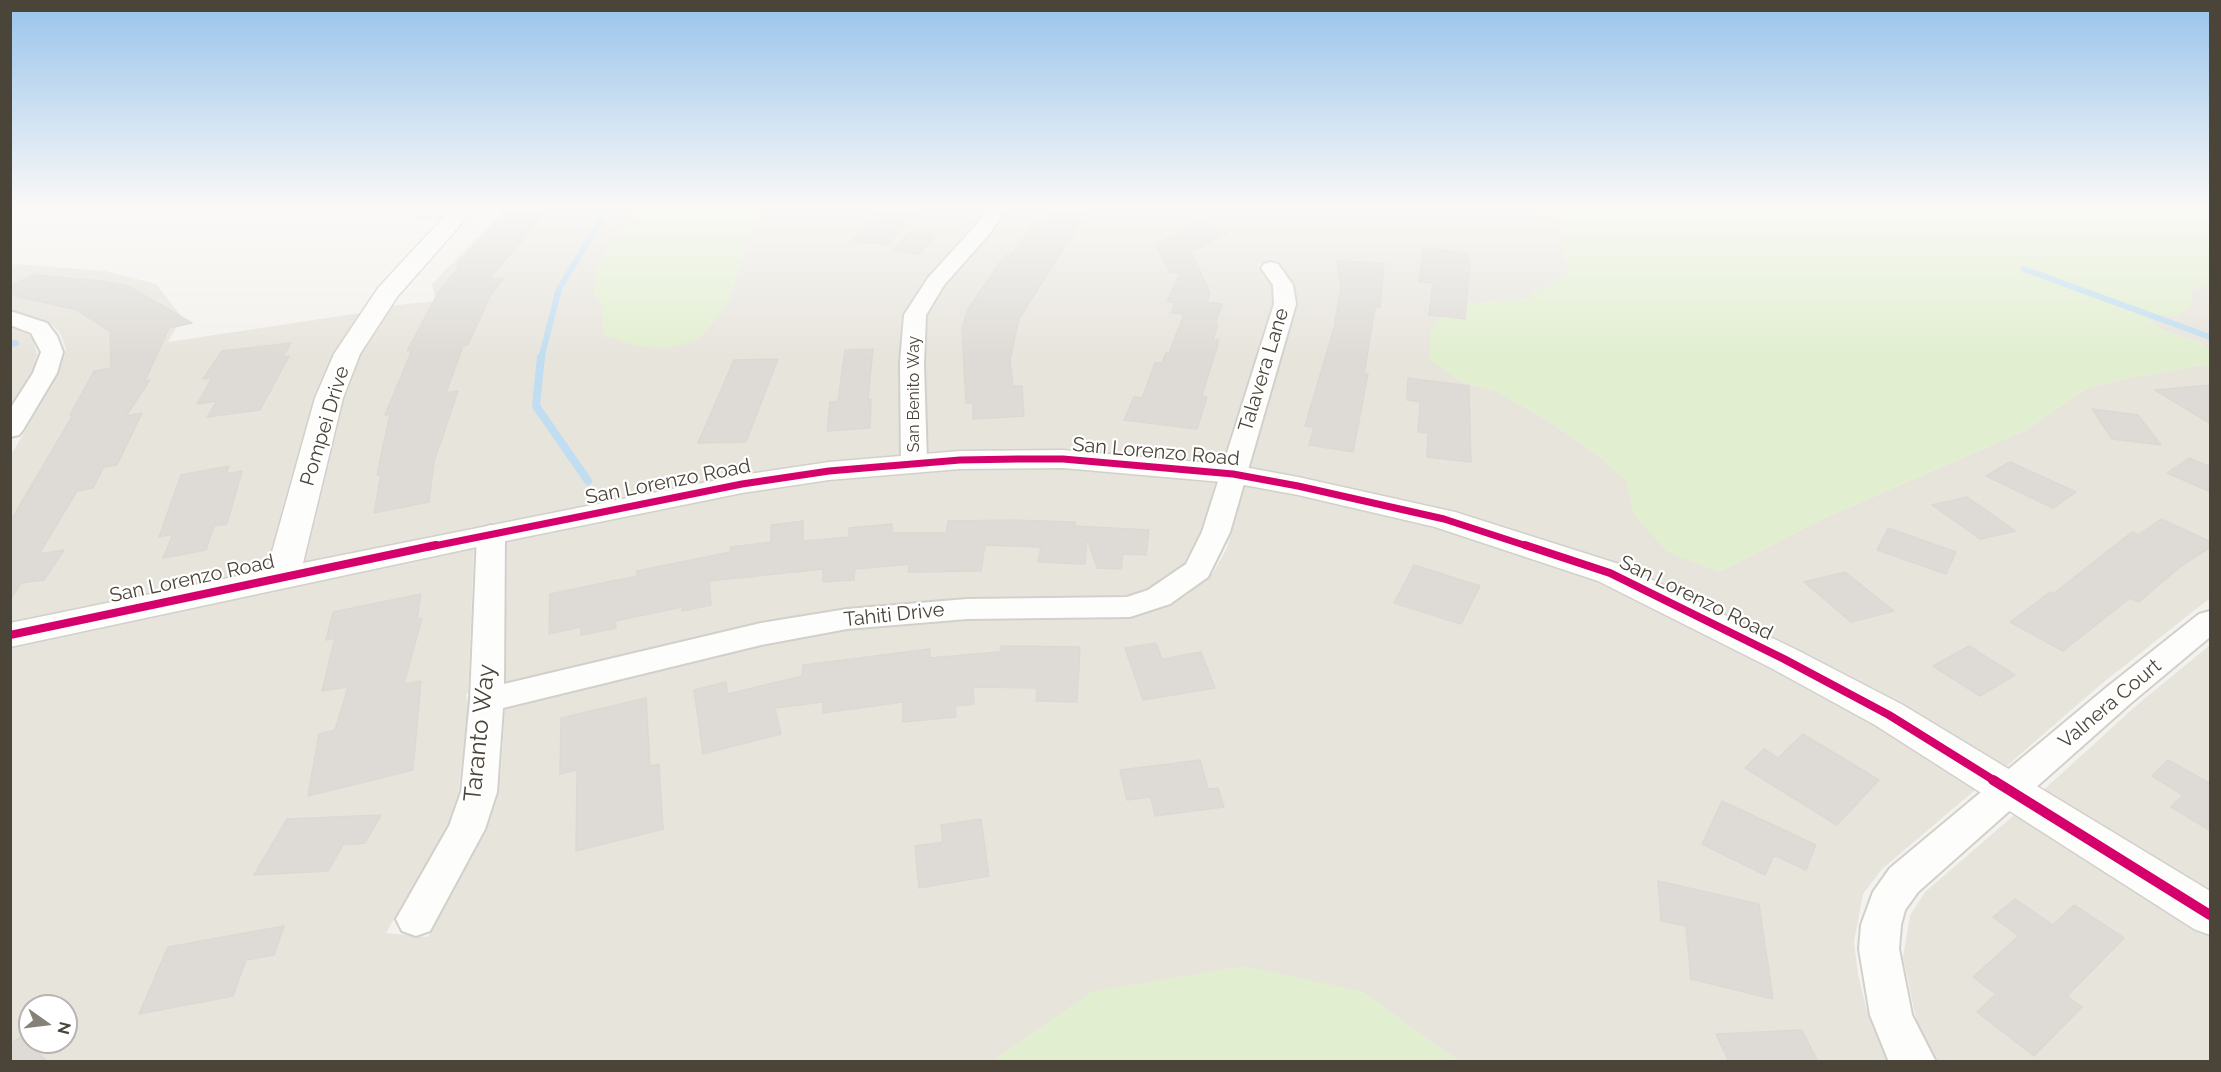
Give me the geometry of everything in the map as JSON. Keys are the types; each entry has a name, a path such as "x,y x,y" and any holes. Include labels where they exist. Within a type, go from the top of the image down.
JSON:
{"street":[{"name":"Pompei Drive","path":"282,577 329,398 347,354 387,293 420,257"},
{"name":"San Benito Way","path":"914,463 912,363 915,315 935,282 958,257"},
{"name":"Talavera Lane","path":"1233,474 1285,304 1283,285 1271,268"},
{"path":"10,317 39,328 46,336 52,352 45,373 10,430"},
{"name":"San Lorenzo Road","path":"10,634 742,484 829,471 960,460 1063,459 1233,474 1299,486 1444,519 1610,573 1784,659 1888,715 2211,915"},
{"name":"Tahiti Drive","path":"486,700 751,636 847,619 945,610 1115,608 1142,604 1173,590 1198,570 1216,532 1233,474"},
{"name":"Taranto Way","path":"416,919 474,810 481,774 486,700 491,534"},
{"name":"Valnera Court","path":"1914,1062 1904,1046 1891,1015 1883,980 1879,949 1881,925 1887,904 1904,880 2119,695 2211,621"}],"shaded area":[{"path":"458,257 613,257 594,292 601,304 696,341 720,314 729,299 742,257 947,257 925,281 904,315 900,363 900,457 476,528 302,565 343,397 360,353 389,306 436,301 432,284"},
{"path":"970,257 1565,257 1570,268 1567,275 1525,299 1449,305 1459,381 1498,392 1550,422 1599,456 1626,480 1635,516 1719,572 1822,519 2026,430 2086,389 2118,380 2210,364 2210,598 2099,686 2001,771 1615,566 1249,469 1296,305 1294,285 1277,263 1257,265 1271,285 1273,302 1221,465 928,455 925,363 927,315 946,284"},
{"path":"15,264 106,271 156,284 182,317 168,342 360,313 364,309 334,355 315,400 267,572 11,626 11,455 59,372 66,349 60,333 52,325 41,319 11,311 11,266"},
{"path":"2210,281 2210,353 2202,343 2164,331 2145,317 2148,314 2190,307 2192,290"},
{"path":"11,325 26,332 33,339 37,355 31,375 11,408"},
{"path":"1062,467 1216,480 1201,530 1183,565 1160,583 1125,597 966,599 844,610 757,624 505,684 507,539 789,484 915,470"},
{"path":"1245,484 1295,492 1439,526 1603,580 1775,666 1981,785 1882,869 1863,894 1854,942 1858,974 1867,1012 1881,1046 1891,1061 1458,1061 1361,991 1094,991 993,1061 11,1061 10,644 474,545 468,693 466,694 468,704 458,794 446,829 386,933 428,937 494,808 501,772 505,707 765,644 850,629 924,621 1014,617 1117,618 1152,612 1186,596 1213,573 1227,548"},
{"path":"2210,645 2210,900 2039,794 2138,704"},
{"path":"2020,810 2210,930 2210,1061 1938,1061 1928,1047 1916,1019 1903,957 1910,915 1925,892"}],"green space":[{"path":"600,257 742,257 729,299 720,314 696,341 666,349 632,345 604,335 601,304 594,292 595,268"},
{"path":"1565,257 2210,257 2210,281 2192,290 2191,307 2177,316 2148,314 2145,317 2164,331 2202,343 2210,351 2210,364 2118,380 2086,389 2026,430 1822,519 1719,572 1667,552 1635,516 1626,480 1599,456 1550,422 1498,392 1459,381 1429,359 1431,329 1449,305 1525,299 1567,275 1570,268"},
{"path":"1244,966 1361,991 1458,1061 993,1061 1094,991"}],"building":[{"path":"464,257 508,257 489,279 504,278 490,296 468,345 463,346 446,393 458,391 434,462 429,502 374,513 381,474 377,475 390,414 385,415 412,350 407,351 439,291 461,265 456,265"},
{"path":"1004,257 1058,257 1019,319 1010,360 1013,386 1022,386 1024,416 973,419 973,403 966,403 962,328 968,309"},
{"path":"1162,257 1193,257 1210,293 1207,302 1222,304 1215,324 1218,324 1213,340 1219,340 1202,396 1207,397 1197,429 1124,420 1134,397 1142,398 1155,363 1162,363 1166,353 1169,353 1184,314 1171,313 1175,303 1167,302 1180,273 1170,273"},
{"path":"1422,257 1468,257 1468,262 1470,262 1465,319 1429,315 1433,283 1419,282"},
{"path":"1337,261 1384,263 1380,308 1375,307 1364,374 1368,374 1353,452 1309,445 1314,428 1305,426 1334,328 1341,287"},
{"path":"34,275 103,281 128,286 192,323 169,328 145,381 150,380 126,416 142,413 117,465 104,467 93,488 77,491 39,554 64,550 44,580 21,583 10,600 10,522 73,415 70,415 94,371 111,368 110,331 77,310 10,295 10,286"},
{"path":"291,343 283,357 289,356 260,410 207,417 217,401 197,404 212,378 203,379 222,351"},
{"path":"873,349 868,399 871,399 870,428 827,431 830,402 838,401 845,350"},
{"path":"778,359 746,442 698,443 734,360"},
{"path":"1408,378 1469,386 1471,462 1427,457 1428,433 1418,432 1420,402 1407,400"},
{"path":"2211,385 2211,424 2155,390"},
{"path":"2092,409 2138,415 2161,445 2112,439"},
{"path":"2189,458 2211,467 2211,492 2167,473"},
{"path":"2010,462 2076,492 2053,508 1986,476"},
{"path":"229,466 226,474 242,471 227,524 214,526 206,550 163,558 173,534 159,537 181,475"},
{"path":"1967,497 2016,531 1980,539 1932,505"},
{"path":"2161,519 2211,542 2211,547 2181,566 2139,602 2130,598 2063,651 2010,622 2050,592 2053,594 2132,532 2138,535"},
{"path":"803,521 803,541 849,537 849,528 892,524 892,533 946,533 948,521 1075,522 1075,526 1149,530 1146,555 1123,554 1121,569 1097,568 1087,538 1085,564 1038,562 1041,547 985,545 981,571 908,572 910,564 855,569 854,580 823,582 823,569 709,581 711,605 682,611 682,607 615,621 616,628 581,635 581,627 549,634 550,594 637,576 637,571 730,552 731,547 771,542 771,525"},
{"path":"1888,528 1956,552 1946,574 1877,550"},
{"path":"1414,565 1480,586 1461,624 1394,603"},
{"path":"1845,572 1894,611 1851,622 1804,582"},
{"path":"421,594 417,619 422,618 404,684 421,681 413,770 308,796 319,734 335,730 348,687 322,691 335,638 326,640 333,612"},
{"path":"1156,643 1162,659 1201,652 1215,688 1143,700 1125,648"},
{"path":"1001,646 1080,647 1077,702 1036,701 1037,688 973,687 974,704 955,706 956,717 903,722 903,702 823,713 823,702 775,708 781,734 703,754 694,690 726,682 728,694 802,676 803,665 930,649 930,658 1000,652"},
{"path":"1969,646 2015,675 1980,696 1933,666"},
{"path":"646,698 650,766 659,764 663,829 576,851 577,770 560,774 561,718"},
{"path":"1803,734 1879,780 1837,825 1745,768 1764,749 1778,758"},
{"path":"1200,760 1208,789 1218,788 1224,807 1155,816 1151,797 1127,800 1120,770"},
{"path":"2168,760 2211,784 2211,831 2171,807 2183,795 2152,776"},
{"path":"1722,801 1816,845 1806,870 1774,855 1765,875 1702,844"},
{"path":"381,815 365,843 343,845 328,871 254,875 287,819"},
{"path":"981,819 989,876 919,888 915,846 943,842 941,825"},
{"path":"1658,881 1759,904 1773,999 1691,979 1686,926 1661,921"},
{"path":"2015,899 2053,925 2074,905 2124,938 2067,996 2082,1007 2034,1056 1977,1012 1996,994 1973,977 2019,936 1993,917"},
{"path":"284,926 274,955 246,960 233,996 139,1014 168,947"},
{"path":"1802,1030 1818,1062 1729,1062 1716,1034"},
{"path":"18,1039 18,1054 40,1054 47,1062 10,1062 10,1044"}],"waterway":[{"path":"541,359 559,289 578,257"},
{"path":"2024,269 2210,337"},
{"path":"10,344 16,343"},
{"path":"541,357 536,406 588,481"}],"cycle path":[{"path":"10,635 491,534 742,484 829,471 960,460 1063,459 1233,474 1298,486 1444,519 1610,573 1784,659 1889,715 2210,915"}]}
